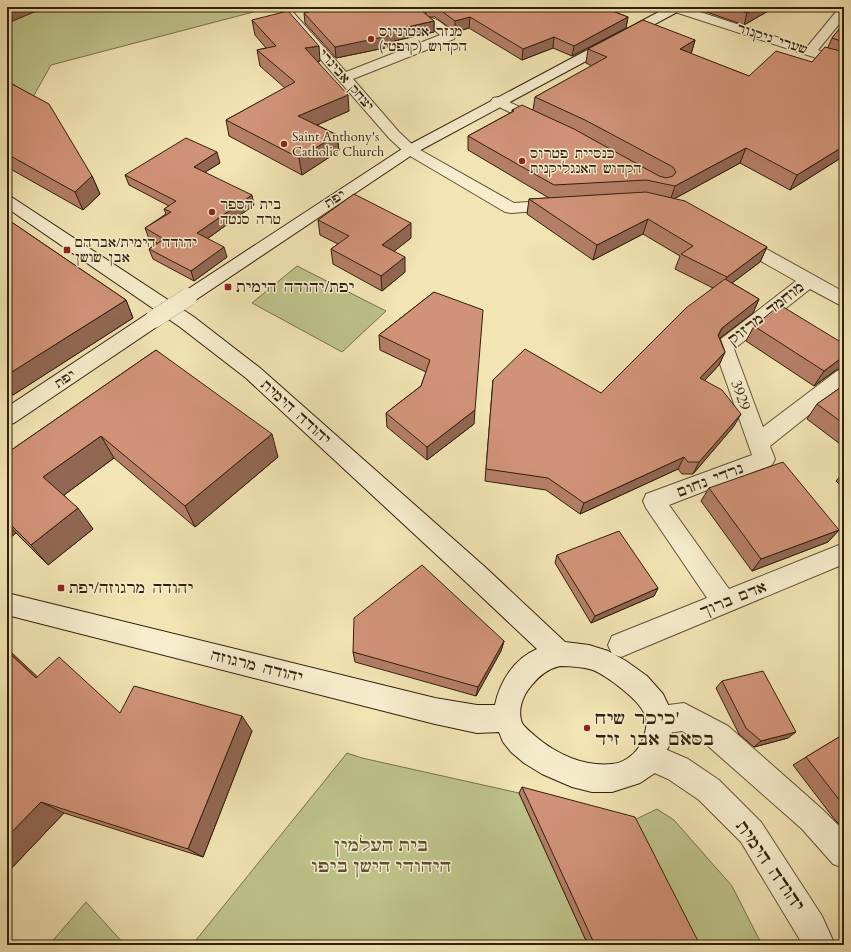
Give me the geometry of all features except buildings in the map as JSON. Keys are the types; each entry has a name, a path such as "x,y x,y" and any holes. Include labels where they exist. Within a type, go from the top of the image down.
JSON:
{"street":[{"name":"יצחק אבינרי","path":"285,7 286,12 394,135 410,150 511,208 573,205"},
{"name":"שערי ניקנור","path":"677,8 844,63"},
{"name":"יפת","path":"7,417 410,150 677,8"},
{"path":"810,51 844,10"},
{"path":"344,78 449,36 430,21"},
{"path":"498,102 556,129"},
{"name":"יהודה הימית","path":"9,205 187,322 253,373 476,575 560,654"},
{"path":"727,234 844,300"},
{"name":"מוחמד מרזוק","path":"724,347 809,280"},
{"name":"3929","path":"724,347 758,443"},
{"path":"758,443 844,376"},
{"name":"נרדי נחום","path":"725,603 654,501 764,459 758,443"},
{"name":"אדם ברוך","path":"621,645 844,553"},
{"name":"יהודה מרגוזה","path":"7,604 435,711 477,719 508,718"},
{"path":"560,654 576,654 598,660 630,679 645,692 655,706 661,720 659,741 651,758 638,770 622,777 604,779 590,778 566,771 544,761 525,747 511,730 507,710 512,690 523,674 538,660 551,655 560,654"},
{"path":"661,720 684,717 718,736 812,819 844,853"},
{"name":"יהודה הימית","path":"651,758 678,769 709,790 751,832 811,927 819,945"}],"green space":[{"path":"48,7 261,7 261,10 51,65 33,97 7,80 7,8 37,12"},
{"path":"297,266 386,311 342,352 252,303"},
{"name":"בית העלמין היהודי הישן ביפו","path":"347,753 362,758 519,793 588,945 192,945"},
{"path":"657,809 674,820 732,886 762,945 689,945 628,823"},
{"path":"86,902 125,945 49,945"}],"place":[{"name":"מנזר אנטוניוס הקדוש (קופטי)","path":"371,39"},
{"name":"Saint Anthony's Catholic Church","path":"284,144"},
{"name":"כנסיית פטרוס הקדוש האנגליקנית","path":"522,161"},
{"name":"בית הספר טרה סנטה","path":"212,212"},
{"name":"יהודה הימית/אברהם אבן שושן","path":"67,250"},
{"name":"יפת/יהודה הימית","path":"228,287"},
{"name":"יהודה מרגוזה/יפת","path":"61,588"},
{"name":"כיכר שיח' בסאם אבו זיד","path":"587,728"}]}
